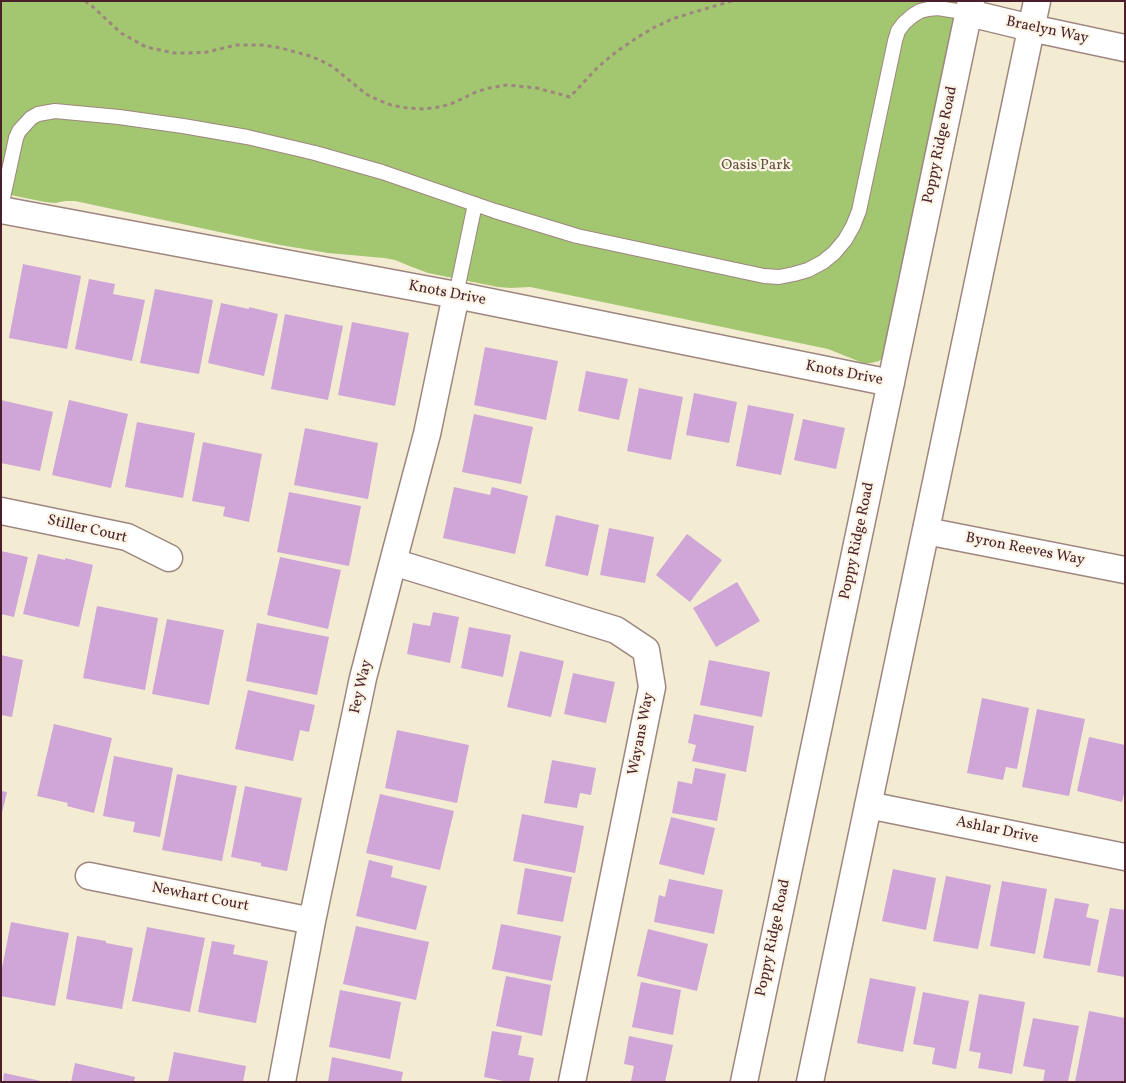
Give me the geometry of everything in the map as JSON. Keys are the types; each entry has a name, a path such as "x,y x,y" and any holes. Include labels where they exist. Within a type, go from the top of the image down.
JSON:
{"street":[{"path":"810,1082 1037,1"},
{"name":"Braelyn Way","path":"970,7 1031,28 1125,48"},
{"name":"Poppy Ridge Road","path":"744,1082 970,7"},
{"name":"Knots Drive","path":"1,209 456,295 891,383"},
{"name":"Fey Way","path":"282,1082 312,921 364,678 427,434 456,295"},
{"name":"Stiller Court","path":"1,511 127,537 169,558"},
{"name":"Byron Reeves Way","path":"926,531 1125,570"},
{"name":"Wayans Way","path":"393,562 616,630 646,650 652,687 572,1082"},
{"name":"Ashlar Drive","path":"868,805 1125,857"},
{"name":"Newhart Court","path":"88,876 312,921"}],"lane":[{"path":"1,209 19,131 31,118 38,114 55,111 119,117 247,137 315,153 382,172 527,222 577,236 764,276 794,274 808,270 823,262 845,240 853,226 859,211 898,31 904,23 920,11 938,8 970,7"},
{"path":"456,295 475,204"}],"path":[{"path":"85,1 121,34 146,47 174,53 207,52 236,46 262,45 280,48 320,60 333,67 366,94 378,100 391,105 424,109 440,107 482,90 507,85 537,88 570,97 598,67 616,52 653,28 672,19 732,1"}],"green space":[{"name":"Oasis Park","path":"1,1 959,1 885,357 879,361 863,363 828,349 530,287 498,287 428,273 395,260 328,253 280,245 75,201 45,202 1,193"}],"building":[{"path":"23,264 81,276 67,349 9,338"},
{"path":"89,279 115,284 113,294 145,300 132,361 75,349"},
{"path":"155,289 213,300 199,374 140,363"},
{"path":"221,303 278,314 264,376 208,363"},
{"path":"285,314 343,326 328,400 271,389"},
{"path":"352,322 409,333 395,406 338,395"},
{"path":"485,347 558,361 546,420 474,405"},
{"path":"586,371 628,379 619,420 578,411"},
{"path":"639,388 683,397 671,460 627,451"},
{"path":"694,393 737,402 729,443 686,435"},
{"path":"1,400 53,412 40,471 1,463"},
{"path":"69,400 128,414 111,488 52,475"},
{"path":"748,405 794,414 781,475 736,466"},
{"path":"474,414 533,427 521,484 462,472"},
{"path":"803,419 845,428 836,469 794,460"},
{"path":"137,422 195,433 183,498 125,487"},
{"path":"305,428 378,443 368,499 294,485"},
{"path":"203,442 262,454 249,522 223,516 225,507 192,501"},
{"path":"454,487 490,495 492,487 528,496 515,554 443,538"},
{"path":"289,492 361,506 349,566 277,552"},
{"path":"556,515 599,525 588,576 545,566"},
{"path":"609,528 654,537 645,583 600,575"},
{"path":"687,534 722,560 690,602 656,575"},
{"path":"1,551 28,557 14,617 1,614"},
{"path":"38,554 93,565 79,627 23,614"},
{"path":"280,557 341,570 328,629 267,615"},
{"path":"737,582 760,621 716,647 693,608"},
{"path":"97,606 158,618 145,690 83,678"},
{"path":"433,612 459,617 450,663 407,654 413,623 430,626"},
{"path":"167,619 224,630 209,705 152,694"},
{"path":"257,623 329,637 317,695 246,681"},
{"path":"469,627 511,635 503,677 461,668"},
{"path":"520,651 564,661 551,717 507,707"},
{"path":"1,655 23,660 12,717 1,715"},
{"path":"709,660 770,672 762,717 700,705"},
{"path":"573,673 615,682 606,723 564,714"},
{"path":"248,690 315,705 309,732 300,730 293,761 235,749"},
{"path":"982,698 1029,708 1017,769 1006,767 1003,780 967,773"},
{"path":"1037,709 1085,719 1069,796 1022,787"},
{"path":"694,714 754,726 746,772 692,761 696,745 688,743"},
{"path":"54,724 112,738 94,813 67,806 68,803 37,796"},
{"path":"397,730 469,745 457,803 385,788"},
{"path":"1089,737 1125,745 1125,790 1122,802 1077,791"},
{"path":"114,756 173,768 160,837 133,832 135,822 103,816"},
{"path":"552,760 596,768 591,795 580,793 577,808 544,803"},
{"path":"695,768 726,774 717,821 672,813 678,781 692,784"},
{"path":"177,774 237,786 222,861 162,850"},
{"path":"245,786 302,798 287,871 231,857"},
{"path":"1,791 7,792 2,813 1,813"},
{"path":"380,794 454,811 440,870 366,853"},
{"path":"522,814 584,826 575,873 513,861"},
{"path":"671,817 715,828 704,875 659,864"},
{"path":"369,860 393,866 391,877 427,886 416,930 356,916"},
{"path":"525,868 572,877 563,922 517,914"},
{"path":"893,869 936,878 926,930 882,921"},
{"path":"946,876 991,885 978,949 933,941"},
{"path":"669,879 723,890 714,934 654,922 659,895 665,897"},
{"path":"1002,881 1047,889 1035,954 990,946"},
{"path":"1055,898 1089,904 1086,917 1099,920 1090,966 1043,958"},
{"path":"1110,908 1125,910 1125,977 1097,972"},
{"path":"11,922 69,933 55,1006 1,996 1,973"},
{"path":"501,924 561,936 552,981 492,969"},
{"path":"356,926 429,942 416,1000 343,984"},
{"path":"147,927 205,938 190,1012 132,1001"},
{"path":"648,929 708,944 697,991 637,976"},
{"path":"77,936 133,948 122,1009 66,999"},
{"path":"212,941 235,945 233,954 268,961 256,1023 198,1012"},
{"path":"506,976 551,985 542,1036 496,1026"},
{"path":"870,978 916,987 903,1052 857,1043"},
{"path":"641,982 681,990 673,1035 632,1027"},
{"path":"340,990 401,1002 390,1059 329,1047"},
{"path":"923,992 969,1001 956,1069 932,1064 935,1048 913,1044"},
{"path":"979,994 1025,1002 1012,1074 978,1068 981,1053 969,1051"},
{"path":"1089,1011 1125,1018 1124,1082 1075,1082"},
{"path":"1033,1018 1079,1026 1068,1082 1043,1082 1045,1070 1023,1066"},
{"path":"492,1031 522,1036 518,1055 534,1058 529,1082 508,1082 484,1077"},
{"path":"629,1036 673,1045 665,1082 631,1081 634,1066 624,1064"},
{"path":"174,1052 246,1066 243,1082 168,1082"},
{"path":"332,1057 403,1072 401,1082 328,1082"},
{"path":"75,1063 135,1077 134,1082 71,1082"},
{"path":"4,1073 41,1081 3,1082"}]}
